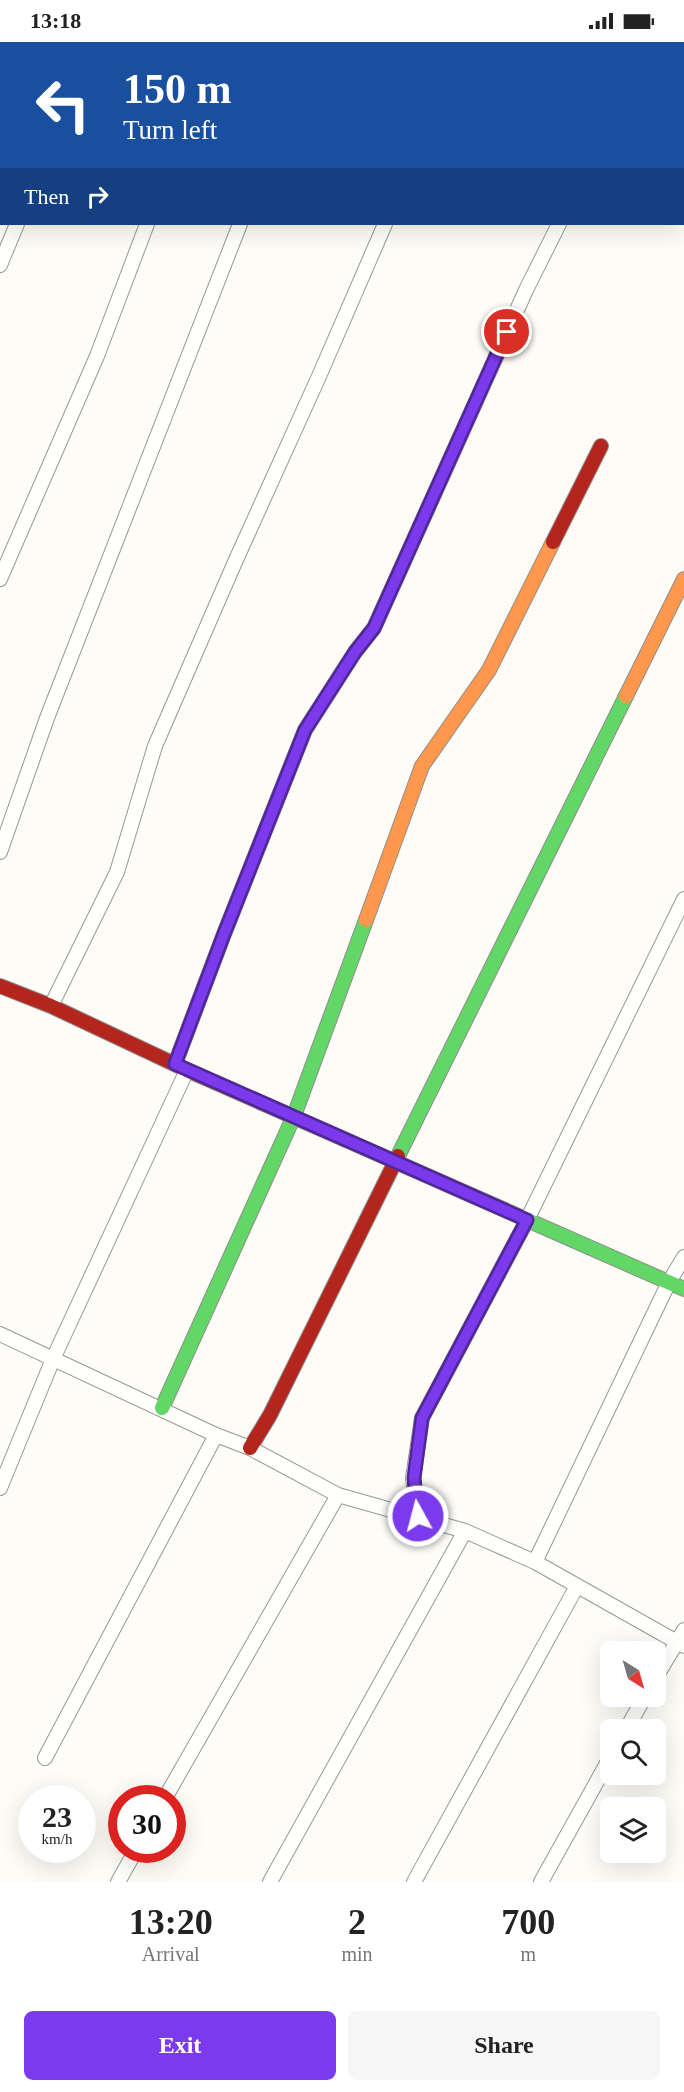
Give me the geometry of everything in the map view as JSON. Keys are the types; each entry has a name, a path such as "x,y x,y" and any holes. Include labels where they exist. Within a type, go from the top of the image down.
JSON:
{"street":[{"path":"0,265 17,225"},
{"path":"0,579 97,356 147,225"},
{"path":"0,852 51,706 240,225"},
{"path":"51,1006 117,872 155,746 385,225"},
{"path":"0,1488 53,1359 181,1067 224,934 305,730 355,652 374,628 526,290 559,225"},
{"path":"162,1408 294,1116 422,766 489,670 602,446"},
{"path":"250,1448 270,1415 684,579"},
{"path":"418,1516 414,1478 422,1418 527,1220 684,899"},
{"path":"0,986 51,1006 181,1067 684,1289"},
{"path":"535,1562 669,1282 684,1257"},
{"path":"0,1334 216,1435 250,1448 339,1495 383,1509 418,1516 465,1532 535,1562 680,1644"},
{"path":"45,1758 216,1435"},
{"path":"172,1785 339,1495"},
{"path":"270,1882 465,1532"},
{"path":"414,1882 577,1586"},
{"path":"666,1663 680,1644 684,1630"},
{"path":"541,1882 600,1776"},
{"path":"118,1882 129,1863"}],"traffic: fast":[{"path":"398,1156 626,696"},
{"path":"162,1408 294,1116 366,920"},
{"path":"346,1140 684,1289"}],"traffic: slow":[{"path":"366,920 422,766 489,670 553,542"},
{"path":"626,696 684,579"}],"traffic: jam":[{"path":"553,542 601,446"},
{"path":"0,986 51,1006 187,1070 346,1140"},
{"path":"250,1448 270,1415 398,1156"}],"route":[{"path":"418,1516 414,1478 422,1418 527,1220 175,1064 305,730 355,652 374,628 507,332"}]}
